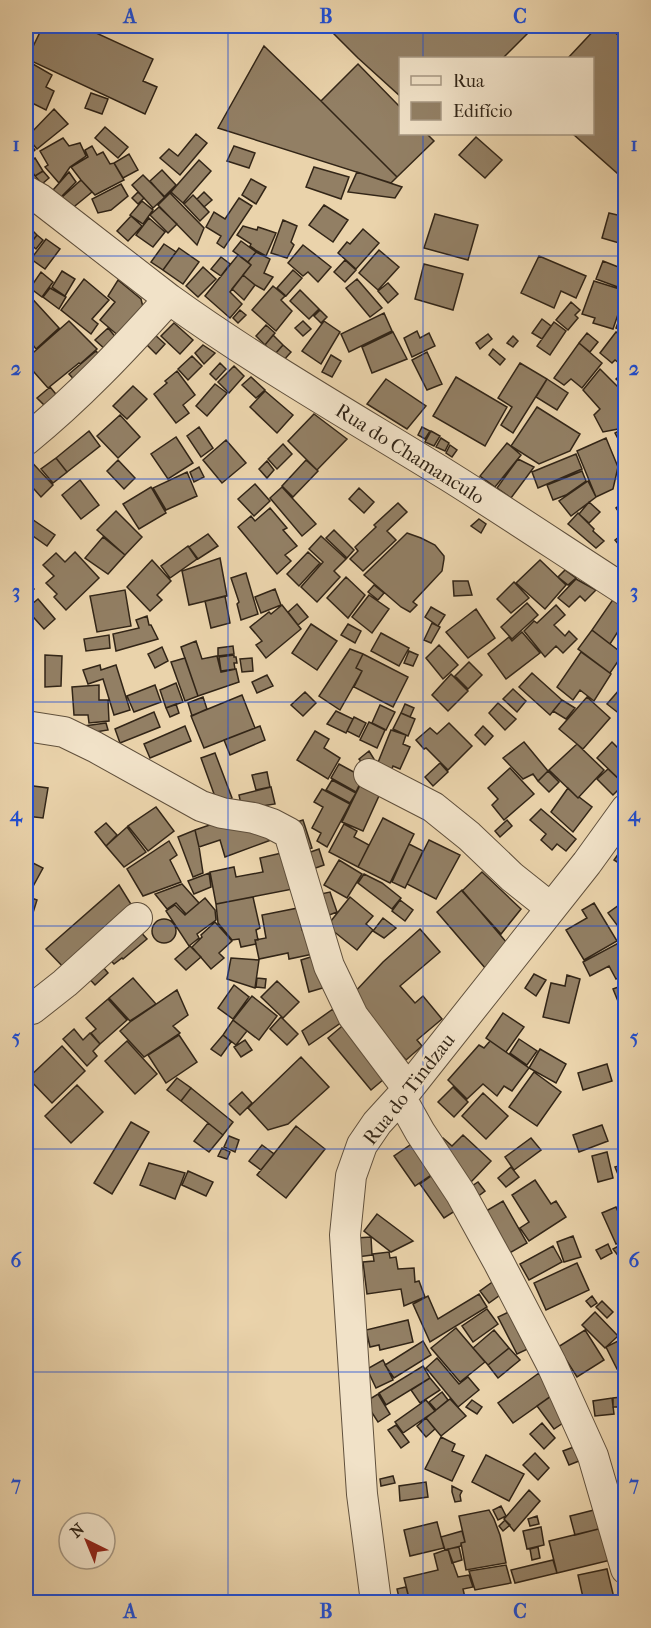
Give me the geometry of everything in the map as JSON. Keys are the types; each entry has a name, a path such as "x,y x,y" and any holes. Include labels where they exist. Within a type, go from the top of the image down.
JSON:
{"street":[{"path":"26,191 40,199 169,299 123,351 57,415 26,440"},
{"name":"Rua do Chamanculo","path":"169,299 308,391 449,477 626,591"},
{"path":"26,726 64,732 201,806 222,813 254,818 289,833 328,966 353,1016 404,1094 420,1132 461,1194 551,1363 593,1456 626,1569"},
{"path":"369,774 434,807 512,877 551,908"},
{"name":"Rua do Tindzau","path":"376,1602 362,1494 345,1235 351,1176 362,1144 377,1123 404,1094 587,863 626,809"},
{"path":"26,1010 32,1009 65,983 137,918"}],"building":[{"path":"43,26 81,26 153,59 143,81 157,87 145,114 27,59"},
{"path":"326,26 535,26 504,57 399,57 399,95"},
{"path":"598,26 607,26 626,42 626,181 574,135 594,135 594,57 569,57"},
{"path":"264,46 397,177 391,183 218,128"},
{"path":"26,60 52,75 46,87 54,91 46,110 26,100"},
{"path":"358,64 399,106 399,135 428,135 434,141 397,177 321,101"},
{"path":"91,93 108,99 102,114 85,108"},
{"path":"54,109 68,124 37,149 27,137"},
{"path":"105,127 128,147 118,158 95,138"},
{"path":"196,134 207,143 180,175 160,158 169,149 178,156"},
{"path":"476,137 502,160 485,178 459,155"},
{"path":"63,138 69,146 80,143 86,156 70,167 59,183 45,167 48,165 40,151"},
{"path":"26,140 35,150 26,158"},
{"path":"92,146 97,155 103,152 110,164 114,163 124,180 95,195 71,167 88,157 85,150"},
{"path":"234,146 255,153 249,168 227,161"},
{"path":"129,154 138,170 123,178 114,163"},
{"path":"35,158 43,171 35,176 26,163"},
{"path":"199,160 211,171 183,203 171,192"},
{"path":"314,167 349,177 341,199 306,187"},
{"path":"162,170 176,185 164,197 150,181"},
{"path":"43,171 49,178 42,184 35,176"},
{"path":"69,172 76,182 60,198 53,190"},
{"path":"357,172 402,187 395,198 348,192"},
{"path":"143,175 165,197 153,208 132,185"},
{"path":"251,179 266,187 256,204 242,195"},
{"path":"81,180 92,192 70,210 60,199"},
{"path":"121,184 128,196 111,210 98,213 92,199"},
{"path":"138,192 144,198 138,204 132,198"},
{"path":"204,192 212,200 204,207 197,199"},
{"path":"170,193 204,228 197,245 158,205"},
{"path":"193,195 209,212 200,221 184,204"},
{"path":"239,198 252,206 224,248 217,243 221,236 206,227 214,212 225,219"},
{"path":"142,201 153,210 143,224 130,215"},
{"path":"324,205 348,220 333,242 309,225"},
{"path":"159,207 177,224 168,233 150,215"},
{"path":"609,213 626,217 626,245 602,238"},
{"path":"435,214 478,225 468,260 424,248"},
{"path":"131,216 142,226 128,241 117,231"},
{"path":"149,218 165,232 153,247 136,235"},
{"path":"283,220 297,226 291,242 294,245 287,258 271,253"},
{"path":"243,226 257,230 258,227 276,233 266,256 237,235"},
{"path":"30,228 37,235 30,244 26,240 26,234"},
{"path":"363,229 379,243 356,269 338,253 347,242 350,244"},
{"path":"37,235 43,240 36,249 30,244"},
{"path":"46,239 60,249 45,269 31,259"},
{"path":"241,241 256,252 248,262 233,251"},
{"path":"164,244 176,252 163,270 151,262"},
{"path":"303,245 331,267 318,282 308,272 303,276 288,263"},
{"path":"179,248 199,262 183,284 163,270"},
{"path":"379,250 399,267 378,290 359,273"},
{"path":"256,252 270,259 264,273 273,277 264,290 243,275 251,265 248,262"},
{"path":"238,255 251,265 230,292 242,304 230,318 205,296"},
{"path":"539,256 586,276 576,298 561,291 554,308 521,293"},
{"path":"221,257 230,264 221,276 211,269"},
{"path":"345,260 356,270 345,282 334,272"},
{"path":"603,261 626,270 626,290 596,279"},
{"path":"424,264 463,274 453,310 415,299"},
{"path":"203,267 216,279 198,297 186,286"},
{"path":"293,270 302,278 286,296 277,288"},
{"path":"62,271 75,279 65,296 52,287"},
{"path":"41,272 53,282 42,297 30,288"},
{"path":"243,275 255,285 244,300 232,289"},
{"path":"84,279 109,300 92,319 98,324 91,334 61,310"},
{"path":"357,279 382,308 370,317 346,288"},
{"path":"118,280 141,299 143,307 121,338 100,320 115,302 108,296"},
{"path":"594,281 626,291 613,329 593,323 595,318 582,314"},
{"path":"388,283 398,294 388,303 378,291"},
{"path":"273,286 285,296 281,300 292,311 276,331 252,310"},
{"path":"50,288 66,297 59,309 43,297"},
{"path":"300,290 319,309 309,319 290,301"},
{"path":"27,293 59,328 36,349 26,336"},
{"path":"626,301 626,332 616,328"},
{"path":"571,302 580,310 575,315 578,318 568,330 556,320"},
{"path":"240,310 246,315 238,323 233,318"},
{"path":"320,310 327,317 321,323 314,316"},
{"path":"384,313 392,331 349,352 341,334"},
{"path":"542,319 551,326 542,339 532,333"},
{"path":"69,321 97,349 48,388 26,363 26,359"},
{"path":"303,321 311,329 303,336 295,328"},
{"path":"324,321 340,332 321,364 302,351"},
{"path":"554,322 566,331 550,355 537,346"},
{"path":"174,323 193,340 180,354 161,336"},
{"path":"266,325 275,333 265,345 256,336"},
{"path":"108,328 118,340 107,351 95,340"},
{"path":"417,331 420,338 429,333 435,346 412,357 404,338"},
{"path":"393,332 407,359 372,373 362,347"},
{"path":"616,332 626,338 625,368 615,360 612,363 600,353"},
{"path":"587,333 598,342 590,352 579,343"},
{"path":"154,334 165,344 156,354 145,343"},
{"path":"488,334 492,339 480,349 476,343"},
{"path":"273,335 283,345 275,354 265,345"},
{"path":"513,336 518,341 513,347 507,343"},
{"path":"579,343 602,363 582,388 571,379 564,385 554,378"},
{"path":"203,345 215,353 204,364 195,353"},
{"path":"283,345 291,352 283,361 275,354"},
{"path":"493,349 505,359 500,365 489,355"},
{"path":"96,351 106,362 80,386 69,374"},
{"path":"427,352 442,384 427,390 412,360"},
{"path":"331,355 341,361 332,377 322,372"},
{"path":"192,356 202,366 188,380 178,369"},
{"path":"220,363 226,369 216,380 210,374"},
{"path":"520,363 547,379 513,433 501,425 512,407 498,398"},
{"path":"234,366 244,376 229,393 218,382"},
{"path":"600,369 626,395 626,424 618,429 603,432 594,415 600,409 583,390"},
{"path":"626,370 626,388 616,379"},
{"path":"177,371 195,395 183,405 189,413 176,423 154,394"},
{"path":"251,377 265,390 256,398 242,385"},
{"path":"456,377 507,407 485,446 433,416"},
{"path":"386,379 426,406 407,429 367,404"},
{"path":"547,379 568,393 557,410 536,397"},
{"path":"215,384 227,393 207,416 196,406"},
{"path":"133,386 147,399 127,419 113,406"},
{"path":"50,387 60,399 48,409 37,398"},
{"path":"265,391 293,415 277,433 250,407"},
{"path":"537,407 580,434 570,451 539,464 511,446"},
{"path":"314,414 347,439 317,470 288,441"},
{"path":"120,415 140,437 118,458 97,436"},
{"path":"199,427 213,448 201,457 187,436"},
{"path":"422,427 430,431 425,439 418,435"},
{"path":"626,427 626,447 623,448 615,433"},
{"path":"89,431 100,446 67,472 56,458"},
{"path":"431,431 440,436 434,446 425,442"},
{"path":"176,437 193,463 168,479 151,454"},
{"path":"441,438 449,443 445,451 436,447"},
{"path":"606,438 618,467 613,489 596,497 577,451"},
{"path":"226,440 246,463 222,483 203,460"},
{"path":"507,443 521,455 495,487 480,476"},
{"path":"283,444 292,454 277,469 268,459"},
{"path":"450,445 457,450 452,457 446,453"},
{"path":"576,454 582,469 538,488 532,472"},
{"path":"26,456 53,485 41,497 26,480"},
{"path":"56,458 67,472 53,483 41,469"},
{"path":"518,459 534,467 511,498 497,488"},
{"path":"118,460 135,478 124,489 107,471"},
{"path":"306,460 318,471 293,497 282,486"},
{"path":"267,461 274,470 267,478 259,469"},
{"path":"199,467 204,477 194,482 190,472"},
{"path":"626,467 626,481 624,481 619,470"},
{"path":"582,471 586,481 566,495 553,500 547,485"},
{"path":"187,472 197,496 166,510 153,488"},
{"path":"80,480 99,505 81,519 62,495"},
{"path":"588,481 596,497 571,516 559,501"},
{"path":"255,484 270,501 254,516 238,499"},
{"path":"151,487 166,513 139,529 123,504"},
{"path":"282,487 316,524 302,536 270,498"},
{"path":"359,488 374,502 364,513 349,499"},
{"path":"626,500 626,520 625,521 616,508"},
{"path":"589,502 600,512 589,523 579,514"},
{"path":"398,503 407,512 387,531 396,540 363,571 350,559 358,551 355,547"},
{"path":"270,508 287,528 283,530 297,546 285,555 291,561 277,574 238,527 251,516 255,521"},
{"path":"116,511 142,537 125,555 97,530"},
{"path":"578,513 604,541 596,548 568,524"},
{"path":"26,515 55,535 47,546 26,531"},
{"path":"479,519 486,524 481,533 471,526"},
{"path":"334,530 354,550 347,558 326,538"},
{"path":"407,533 435,545 444,556 442,571 413,602 417,605 410,612 364,575"},
{"path":"624,533 626,535 625,552 615,540"},
{"path":"208,534 218,546 198,559 189,547"},
{"path":"321,536 346,559 334,571 340,577 317,602 301,587 323,562 309,549"},
{"path":"103,537 125,555 108,574 85,558"},
{"path":"188,546 197,559 170,578 161,566"},
{"path":"75,552 99,578 66,610 54,597 57,594 46,583 54,576 43,565 56,553 65,562"},
{"path":"308,552 320,563 299,586 287,574"},
{"path":"220,558 227,596 189,605 182,571"},
{"path":"152,560 171,581 157,595 162,600 150,611 127,587"},
{"path":"540,560 566,585 545,609 516,583"},
{"path":"565,570 576,578 568,585 558,577"},
{"path":"246,573 258,614 241,620 237,604 239,602 231,578"},
{"path":"346,577 365,595 348,618 327,598"},
{"path":"576,579 596,590 585,601 580,596 569,607 558,598"},
{"path":"26,581 34,589 26,598"},
{"path":"453,581 468,581 472,595 454,596"},
{"path":"514,582 529,598 511,613 497,599"},
{"path":"374,585 384,593 378,600 368,592"},
{"path":"275,589 281,605 261,613 255,597"},
{"path":"125,590 131,626 97,632 90,596"},
{"path":"369,595 389,609 372,633 352,617"},
{"path":"225,596 230,623 211,628 205,601"},
{"path":"614,598 626,607 626,619 610,644 592,630"},
{"path":"38,599 55,619 44,629 26,609"},
{"path":"527,603 538,615 512,639 501,627"},
{"path":"297,604 308,617 298,625 288,612"},
{"path":"282,605 301,629 266,658 256,645 262,641 250,627"},
{"path":"556,605 565,615 554,625 565,636 569,631 577,639 563,653 556,646 545,657 524,631 534,621 537,623"},
{"path":"431,607 445,615 438,626 425,617"},
{"path":"476,609 495,638 468,658 446,632"},
{"path":"147,616 149,625 158,639 116,651 113,634 139,628 136,620"},
{"path":"432,623 440,627 431,643 424,640"},
{"path":"311,624 337,641 317,670 292,653"},
{"path":"348,624 361,631 355,643 341,635"},
{"path":"592,630 623,654 610,673 578,649"},
{"path":"522,632 540,653 506,679 488,654 509,637 512,641"},
{"path":"381,633 409,648 399,666 371,651"},
{"path":"109,635 110,648 86,651 84,639"},
{"path":"196,641 202,659 217,656 221,672 236,669 239,682 198,696 181,647"},
{"path":"439,645 458,665 443,679 426,658"},
{"path":"233,646 234,654 218,656 218,648"},
{"path":"162,647 168,661 155,668 148,654"},
{"path":"350,649 363,654 356,668 362,671 340,710 319,696"},
{"path":"409,651 418,655 413,666 404,663"},
{"path":"581,652 611,674 594,701 580,690 573,700 557,687"},
{"path":"363,654 408,677 393,707 354,687 362,671 356,668"},
{"path":"45,655 62,656 61,686 45,687"},
{"path":"234,655 237,663 234,663 235,669 221,671 219,657"},
{"path":"185,658 198,696 185,701 171,662"},
{"path":"252,658 253,671 242,672 240,659"},
{"path":"469,662 482,675 468,689 455,676"},
{"path":"100,665 101,670 116,665 130,710 114,715 103,679 88,684 83,670"},
{"path":"532,673 562,700 550,715 519,687"},
{"path":"451,674 468,691 448,711 432,695"},
{"path":"267,675 273,686 257,693 252,682"},
{"path":"626,682 626,719 607,704"},
{"path":"176,683 183,702 166,708 160,690"},
{"path":"99,685 99,700 108,700 109,721 89,723 88,715 74,715 72,687"},
{"path":"155,685 161,702 134,712 127,696"},
{"path":"513,689 526,701 517,712 503,699"},
{"path":"305,692 316,703 303,716 291,705"},
{"path":"242,695 255,728 204,748 191,716"},
{"path":"203,697 207,709 192,716 188,703"},
{"path":"587,697 610,718 583,749 559,729"},
{"path":"562,700 575,708 566,719 553,711"},
{"path":"498,703 516,719 505,730 489,713"},
{"path":"176,704 179,713 170,717 166,708"},
{"path":"405,704 414,708 410,717 401,713"},
{"path":"380,705 395,712 386,730 372,723"},
{"path":"336,711 353,719 346,733 327,724"},
{"path":"154,712 160,727 120,743 115,729"},
{"path":"401,713 415,719 408,736 393,729"},
{"path":"354,717 366,723 359,737 347,731"},
{"path":"369,722 385,730 377,748 360,740"},
{"path":"106,723 108,730 83,734 84,726"},
{"path":"449,723 472,746 448,770 416,740 430,728 437,734"},
{"path":"185,726 191,741 150,758 144,744"},
{"path":"260,726 265,740 230,755 224,740"},
{"path":"483,726 493,736 485,745 475,735"},
{"path":"391,730 406,735 403,744 410,747 400,769 393,766 389,776 375,770"},
{"path":"315,731 329,739 324,748 340,758 328,779 297,760"},
{"path":"524,742 548,771 538,781 533,774 523,779 503,758"},
{"path":"612,742 626,756 626,776 621,781 597,758"},
{"path":"577,744 604,770 578,798 549,770"},
{"path":"369,751 374,759 365,766 359,759"},
{"path":"215,753 232,798 218,805 201,758"},
{"path":"440,763 448,772 433,786 425,777"},
{"path":"339,764 363,777 356,792 331,778"},
{"path":"510,768 534,794 504,820 492,805 498,799 488,788"},
{"path":"608,769 624,784 613,795 597,779"},
{"path":"548,771 559,782 549,792 538,781"},
{"path":"267,772 270,787 256,790 252,775"},
{"path":"364,777 383,787 363,831 342,822"},
{"path":"332,780 356,793 350,803 326,790"},
{"path":"26,785 48,788 43,818 26,816"},
{"path":"271,787 275,804 242,809 239,795"},
{"path":"568,788 592,807 573,832 551,812"},
{"path":"322,789 350,804 327,847 317,841 321,833 312,828 323,807 314,802"},
{"path":"156,807 174,831 148,851 128,826"},
{"path":"541,809 576,839 566,851 557,844 552,850 541,840 546,834 530,820"},
{"path":"383,818 414,834 390,883 358,867"},
{"path":"227,819 266,826 271,840 225,857 220,840 199,847 195,830"},
{"path":"303,820 312,848 300,852 291,824"},
{"path":"507,820 512,826 500,837 495,831"},
{"path":"106,823 117,835 106,846 95,832"},
{"path":"344,824 357,831 354,837 369,845 358,867 329,852"},
{"path":"127,827 146,852 124,867 106,846"},
{"path":"26,829 32,832 26,849"},
{"path":"195,830 203,873 193,877 178,837"},
{"path":"429,840 460,855 436,899 407,884"},
{"path":"169,841 177,855 170,860 181,882 143,896 127,869"},
{"path":"409,844 423,851 405,888 392,882"},
{"path":"319,849 324,865 310,870 305,854"},
{"path":"286,852 293,889 216,904 210,872 234,867 236,877 263,872 260,858"},
{"path":"619,853 626,856 625,867 614,860"},
{"path":"27,860 43,868 30,892 26,889"},
{"path":"339,860 362,874 347,898 324,885"},
{"path":"482,872 521,909 501,934 462,891"},
{"path":"209,873 211,887 194,894 188,881"},
{"path":"364,874 382,883 401,898 392,909 358,883"},
{"path":"182,884 199,903 186,914 176,903 167,909 155,894"},
{"path":"119,885 134,909 67,971 46,949"},
{"path":"462,890 507,943 486,969 437,912"},
{"path":"330,892 337,912 324,917 316,895"},
{"path":"26,896 37,900 32,916 26,915"},
{"path":"253,897 260,928 256,930 258,940 255,940 256,944 241,947 239,939 232,940 218,923 216,904"},
{"path":"350,897 373,916 366,924 373,930 357,950 327,926"},
{"path":"205,898 215,910 216,920 197,934 199,938 189,946 166,911 175,905 185,915"},
{"path":"400,900 413,910 405,921 392,911"},
{"path":"626,900 626,925 620,929 608,913"},
{"path":"594,903 617,941 584,960 566,930 587,918 582,910"},
{"path":"298,908 302,930 306,930 318,953 289,959 288,953 259,959 255,940 266,938 262,915"},
{"path":"383,918 396,928 384,938 373,931"},
{"path":"164,919 172,923 176,931 172,939 164,943 156,939 152,931 156,923"},
{"path":"215,922 232,941 219,953 224,958 211,969 192,947"},
{"path":"137,928 147,939 114,964 106,955"},
{"path":"420,929 440,952 400,986 415,1003 423,996 442,1019 417,1040 422,1046 406,1060 352,995 383,962"},
{"path":"626,939 626,961 624,962 626,974 616,979 609,966 590,976 583,962"},
{"path":"190,946 201,957 186,970 175,959"},
{"path":"317,955 326,987 309,992 301,960"},
{"path":"231,958 259,960 255,988 227,979"},
{"path":"98,961 108,973 95,985 84,973"},
{"path":"534,974 546,980 536,996 525,988"},
{"path":"567,975 580,979 569,1023 543,1017 551,983 565,986"},
{"path":"133,978 156,1004 130,1021 109,998"},
{"path":"257,978 266,979 265,988 256,987"},
{"path":"277,981 299,1002 283,1018 261,997"},
{"path":"626,984 626,1016 624,1016 613,989"},
{"path":"234,985 249,997 233,1019 218,1008"},
{"path":"177,990 188,1015 173,1026 180,1033 144,1057 120,1031"},
{"path":"252,996 277,1016 259,1040 233,1020"},
{"path":"108,999 127,1020 100,1044 91,1033 96,1029 86,1018"},
{"path":"333,1009 342,1022 309,1045 302,1031"},
{"path":"503,1013 524,1027 506,1052 486,1038"},
{"path":"281,1017 298,1034 287,1045 270,1029"},
{"path":"626,1017 626,1035 624,1035 619,1020"},
{"path":"233,1020 247,1031 236,1045 223,1035"},
{"path":"347,1022 390,1074 371,1090 328,1038"},
{"path":"74,1029 83,1040 90,1033 100,1044 93,1051 97,1056 87,1066 63,1039"},
{"path":"179,1035 197,1062 166,1083 148,1055"},
{"path":"223,1035 231,1042 221,1056 211,1049"},
{"path":"519,1039 537,1051 527,1065 510,1053"},
{"path":"245,1040 252,1050 241,1057 234,1047"},
{"path":"127,1041 157,1074 135,1094 105,1061"},
{"path":"490,1041 529,1068 512,1091 504,1086 497,1096 483,1084 467,1099 448,1080 479,1045 484,1048"},
{"path":"62,1046 85,1071 52,1103 28,1078"},
{"path":"540,1049 566,1064 556,1083 529,1068"},
{"path":"301,1057 329,1087 288,1124 268,1130 248,1108"},
{"path":"607,1064 612,1081 583,1090 578,1073"},
{"path":"534,1072 561,1092 537,1126 509,1107"},
{"path":"177,1078 191,1088 181,1101 167,1090"},
{"path":"77,1085 103,1112 71,1143 45,1116"},
{"path":"453,1087 468,1102 454,1117 438,1102"},
{"path":"191,1088 233,1122 223,1135 181,1101"},
{"path":"242,1092 252,1103 240,1115 229,1104"},
{"path":"483,1093 508,1116 486,1139 462,1116"},
{"path":"131,1122 149,1132 112,1194 94,1183"},
{"path":"208,1123 223,1135 209,1152 194,1141"},
{"path":"602,1125 608,1141 579,1152 573,1135"},
{"path":"296,1126 325,1149 286,1198 257,1175"},
{"path":"463,1135 491,1161 471,1182 434,1147 443,1138 452,1146"},
{"path":"229,1136 239,1140 235,1152 224,1147"},
{"path":"531,1138 541,1150 514,1170 505,1157"},
{"path":"413,1143 434,1173 415,1186 394,1156"},
{"path":"262,1145 274,1154 261,1170 249,1161"},
{"path":"222,1148 230,1152 227,1159 218,1156"},
{"path":"607,1152 613,1178 598,1182 592,1156"},
{"path":"149,1163 185,1173 175,1199 140,1185"},
{"path":"626,1164 626,1183 622,1184 615,1167"},
{"path":"511,1167 519,1177 506,1187 498,1178"},
{"path":"188,1171 213,1182 206,1196 182,1185"},
{"path":"434,1174 458,1209 444,1218 420,1184"},
{"path":"535,1180 551,1204 556,1201 566,1217 529,1241 520,1228 529,1222 512,1195"},
{"path":"478,1182 485,1191 473,1200 466,1190"},
{"path":"503,1201 527,1243 506,1255 481,1214"},
{"path":"616,1207 623,1224 626,1223 626,1240 616,1244 602,1213"},
{"path":"377,1214 413,1241 391,1252 364,1231"},
{"path":"573,1236 581,1257 564,1262 557,1242"},
{"path":"371,1237 372,1255 357,1257 356,1238"},
{"path":"626,1242 626,1266 613,1249"},
{"path":"608,1244 612,1253 601,1259 596,1250"},
{"path":"553,1246 562,1262 529,1280 520,1264"},
{"path":"389,1252 390,1258 396,1257 398,1269 414,1268 415,1282 419,1281 425,1297 404,1306 401,1289 367,1294 363,1262 374,1261 373,1254"},
{"path":"577,1263 589,1290 546,1310 534,1283"},
{"path":"498,1278 507,1290 489,1303 480,1291"},
{"path":"479,1294 487,1307 430,1342 413,1304 428,1296 438,1319"},
{"path":"592,1296 597,1303 591,1307 586,1301"},
{"path":"602,1301 613,1312 607,1318 596,1307"},
{"path":"487,1309 498,1324 473,1342 462,1326"},
{"path":"513,1310 532,1347 517,1354 498,1317"},
{"path":"595,1312 618,1336 605,1348 582,1325"},
{"path":"408,1320 413,1342 380,1350 379,1345 370,1347 366,1330"},
{"path":"456,1328 485,1362 460,1382 431,1348"},
{"path":"494,1330 509,1348 488,1365 473,1348"},
{"path":"585,1330 604,1360 577,1377 558,1347"},
{"path":"626,1337 626,1364 617,1369 606,1347"},
{"path":"423,1341 431,1355 394,1378 385,1365"},
{"path":"509,1348 520,1360 498,1378 488,1365"},
{"path":"437,1358 459,1384 468,1377 479,1390 458,1407 426,1368"},
{"path":"383,1360 393,1380 376,1388 367,1369"},
{"path":"423,1366 430,1378 386,1405 379,1393"},
{"path":"539,1373 554,1394 513,1423 498,1403"},
{"path":"430,1378 440,1390 420,1403 411,1390"},
{"path":"442,1392 448,1400 436,1410 429,1402"},
{"path":"378,1394 390,1414 378,1422 365,1402"},
{"path":"554,1394 566,1421 554,1429 537,1406"},
{"path":"621,1397 622,1407 613,1407 613,1398"},
{"path":"612,1398 614,1414 595,1416 593,1401"},
{"path":"450,1399 466,1416 441,1436 426,1418"},
{"path":"426,1400 435,1411 403,1433 395,1422"},
{"path":"472,1400 482,1407 477,1414 466,1407"},
{"path":"426,1418 435,1429 426,1437 417,1426"},
{"path":"542,1423 555,1438 544,1449 530,1434"},
{"path":"396,1425 409,1442 401,1448 388,1430"},
{"path":"441,1437 455,1444 452,1451 464,1456 452,1481 425,1469"},
{"path":"579,1445 584,1459 569,1465 563,1451"},
{"path":"535,1453 549,1468 538,1480 523,1465"},
{"path":"486,1455 524,1474 509,1501 472,1482"},
{"path":"626,1467 626,1490 625,1490 620,1470"},
{"path":"393,1476 395,1483 381,1486 380,1479"},
{"path":"426,1482 428,1497 400,1501 399,1486"},
{"path":"452,1486 462,1491 461,1501 455,1502"},
{"path":"529,1490 540,1501 514,1531 504,1519"},
{"path":"501,1506 506,1516 498,1520 493,1510"},
{"path":"602,1508 606,1527 575,1535 570,1516"},
{"path":"489,1510 500,1535 506,1563 466,1570 461,1543 465,1542 459,1516"},
{"path":"537,1516 539,1524 530,1526 528,1519"},
{"path":"505,1520 510,1525 503,1531 499,1526"},
{"path":"437,1522 444,1548 410,1556 404,1530"},
{"path":"541,1527 544,1545 527,1549 523,1531"},
{"path":"607,1527 615,1559 557,1573 549,1541"},
{"path":"462,1531 465,1542 461,1543 461,1546 445,1550 441,1537"},
{"path":"459,1547 462,1560 452,1563 448,1549"},
{"path":"538,1547 540,1558 532,1560 530,1549"},
{"path":"448,1549 458,1577 469,1575 473,1587 463,1589 466,1602 444,1602 442,1596 410,1602 404,1578 438,1570 434,1554"},
{"path":"553,1560 557,1573 515,1583 511,1570"},
{"path":"506,1565 511,1583 475,1590 469,1571"},
{"path":"607,1569 615,1602 584,1602 578,1575"},
{"path":"406,1587 410,1602 400,1602 397,1589"}]}
